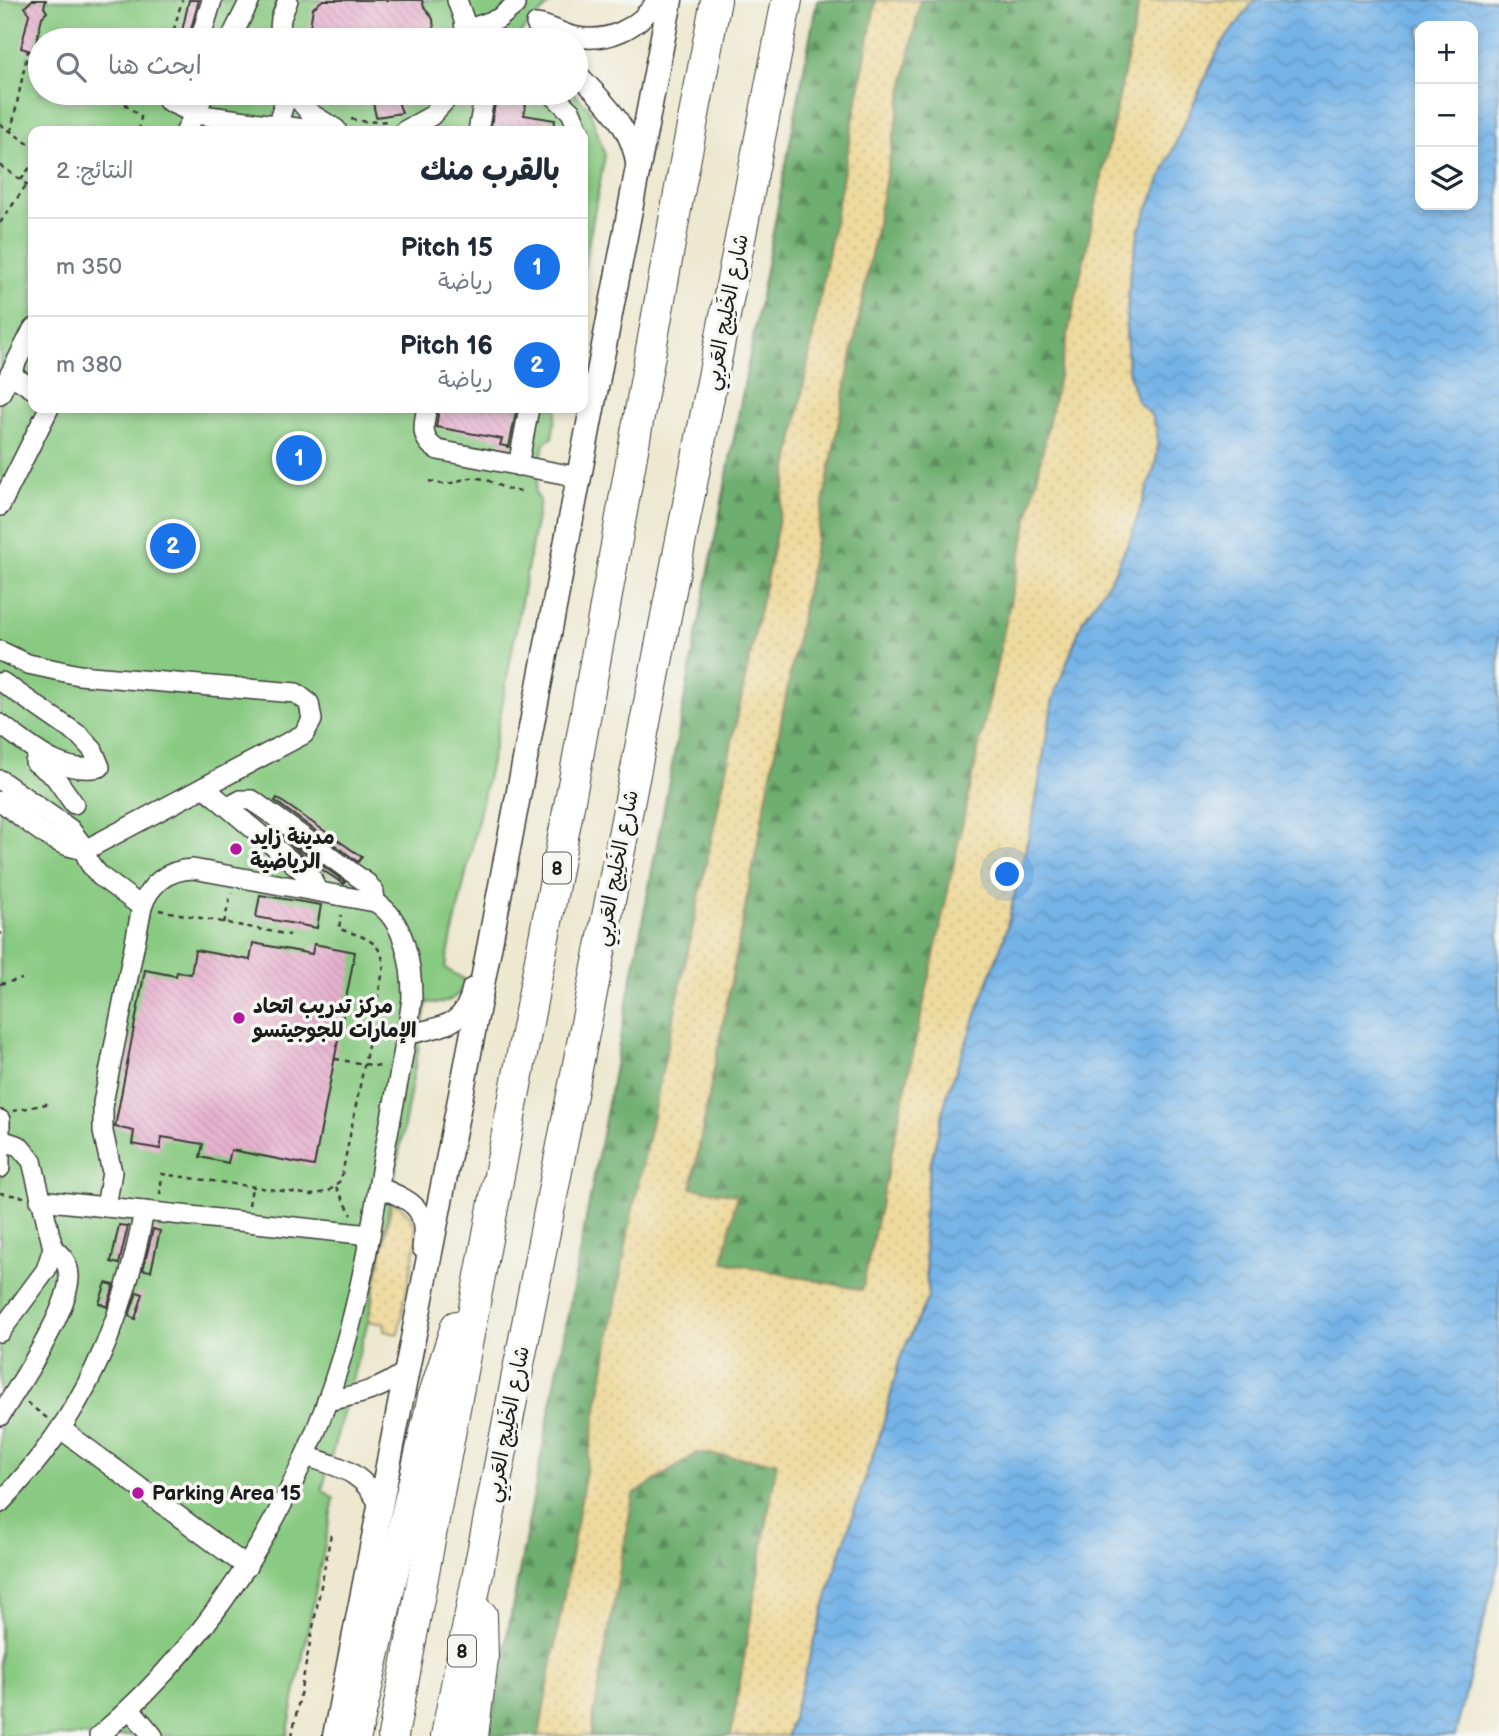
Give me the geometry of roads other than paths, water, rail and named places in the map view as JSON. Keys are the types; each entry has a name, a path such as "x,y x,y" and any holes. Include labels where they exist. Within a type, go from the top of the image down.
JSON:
{"highway":[{"name":"8","path":"393,1736 580,748 716,0"},
{"name":"شارع الخَلِيج العَربِي","path":"446,1736 788,0"},
{"path":"356,1736 433,1397 460,1314 481,1272"},
{"path":"473,1736 483,1659 478,1566"}],"main road":[{"path":"335,1736 492,934 670,0"}],"street":[{"path":"204,28 212,0"},
{"path":"236,28 250,0"},
{"path":"280,28 288,0"},
{"path":"457,0 464,28"},
{"path":"588,38 621,33 641,20 657,0"},
{"path":"481,28 513,3 537,28"},
{"path":"588,86 622,124 633,148 637,174"},
{"path":"172,105 190,123 283,126"},
{"path":"190,123 199,105"},
{"path":"276,125 285,105"},
{"path":"302,105 310,113 336,124"},
{"path":"398,126 432,116 442,105"},
{"path":"479,126 483,105"},
{"path":"564,105 571,112 577,126"},
{"path":"0,394 28,339"},
{"path":"10,374 28,386"},
{"path":"0,506 46,413"},
{"path":"426,413 424,432 432,447 438,450 579,477"},
{"path":"518,466 528,413"},
{"path":"0,651 50,670 79,675 296,692 309,703 312,720 304,734 83,849 63,845 0,801"},
{"path":"0,724 61,765 80,769 100,767 93,750 80,736 2,682"},
{"path":"0,738 55,778 74,804"},
{"path":"0,780 70,829 100,876 142,907"},
{"path":"204,787 312,879 317,891"},
{"path":"228,807 241,800 252,800 368,884 374,892 375,902"},
{"path":"99,1736 130,1709 180,1655 247,1567 281,1510 327,1401 350,1326 363,1235 379,1187 412,998 408,960 391,914 375,902 193,869 165,876 150,890 142,907 102,1113 103,1132 112,1172 106,1207"},
{"path":"406,1035 454,1021 463,1015 470,999 479,950 483,940 492,934"},
{"path":"0,1168 1,1140 6,1115"},
{"path":"0,1332 46,1270 53,1248 29,1155 14,1142 1,1140"},
{"path":"379,1187 411,1202 420,1212 424,1225 420,1265 422,1296"},
{"path":"40,1200 363,1235"},
{"path":"0,1503 40,1458 88,1384 115,1325 151,1212"},
{"path":"0,1416 44,1343 68,1288 66,1262 53,1248"},
{"path":"327,1401 376,1390 407,1370"},
{"path":"61,1429 247,1567"},
{"path":"305,1456 352,1473 369,1488 381,1508"},
{"path":"130,1709 153,1736"}],"water":[{"path":"1255,0 1499,0 1499,1561 1455,1736 787,1736 837,1564 884,1421 900,1358 928,1297 923,1223 930,1166 947,1095 1005,935 1033,818 1053,699 1083,620 1112,577 1130,539 1156,463 1156,427 1151,415 1137,401 1128,370 1126,326 1130,274 1139,230 1220,46"}],"place":[{"name":"Pitch 15","path":"299,458"},
{"name":"Pitch 16","path":"173,546"},
{"name":"مدينة زايد الرياضية","path":"236,849"},
{"name":"مركز تدريب اتحاد الإمارات للجوجيتسو","path":"239,1018"},
{"name":"Parking Area 15","path":"138,1493"}]}
